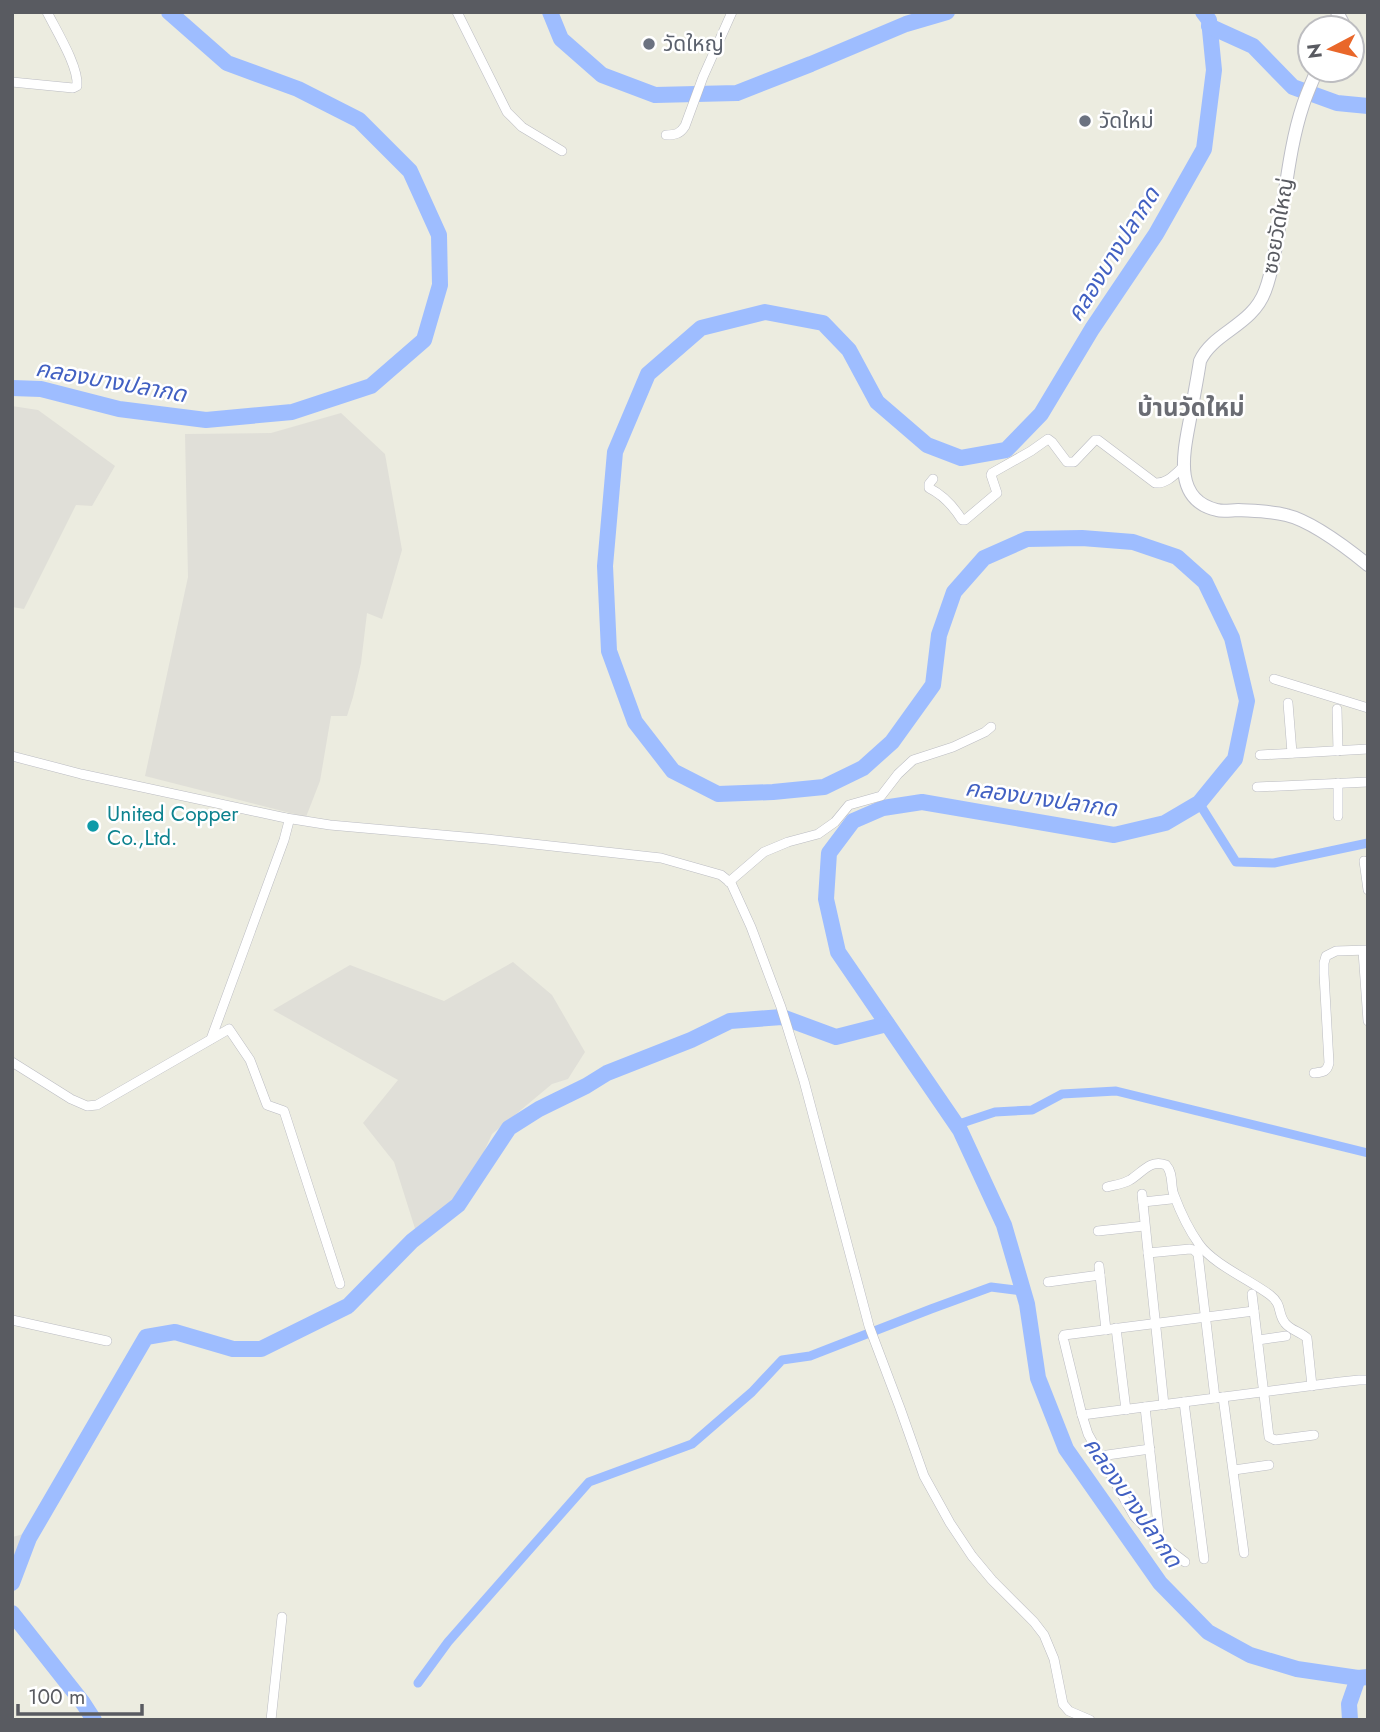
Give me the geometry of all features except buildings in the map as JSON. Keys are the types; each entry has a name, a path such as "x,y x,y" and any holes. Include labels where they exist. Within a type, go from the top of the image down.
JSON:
{"street":[{"path":"12,82 73,88 77,86 73,65 47,12"},
{"path":"457,12 507,112 522,127 562,151"},
{"path":"666,135 681,132 732,12"},
{"name":"ซอยวัดใหญ่","path":"1312,84 1303,106 1293,147 1272,270 1265,293 1245,320 1204,351 1200,361 1183,467 1185,482 1200,503 1217,510 1275,513 1303,520 1368,565"},
{"path":"933,479 929,488 965,520 997,493 992,473 1048,439 1070,463 1074,463 1098,440 1155,483 1162,484 1183,467"},
{"path":"1274,680 1368,708"},
{"path":"1288,703 1292,754"},
{"path":"1337,709 1338,751"},
{"path":"729,882 764,852 818,834 835,822 849,805 881,796 913,760 953,747 991,727"},
{"path":"1260,755 1368,749"},
{"path":"12,756 81,774 286,818 330,825 661,858 721,875 729,882 751,927 781,1007 816,1123 869,1326 924,1476 972,1556 1044,1635 1054,1659 1063,1704 1069,1711 1090,1720"},
{"path":"1257,787 1368,782"},
{"path":"1338,783 1338,816"},
{"path":"211,1039 284,840 289,821 286,818"},
{"path":"1364,861 1368,890"},
{"path":"1314,1073 1327,1070 1329,1063 1324,963 1326,956 1335,951 1365,951 1368,1021"},
{"path":"12,1062 71,1099 92,1106 229,1029 250,1060 267,1105 284,1111 340,1284"},
{"path":"1107,1187 1128,1181 1152,1163 1166,1165 1172,1175 1173,1193 1201,1248 1272,1297 1280,1307 1284,1322 1307,1338 1312,1386"},
{"path":"1164,1405 1142,1198 1171,1199"},
{"path":"1098,1231 1144,1226"},
{"path":"1148,1253 1195,1250 1198,1254 1219,1398 1234,1471 1244,1553"},
{"path":"1048,1282 1100,1271 1126,1410"},
{"path":"1252,1294 1269,1437 1275,1440 1314,1435"},
{"path":"1185,1562 1160,1543 1134,1516 1088,1434 1063,1337 1254,1311"},
{"path":"12,1320 107,1341"},
{"path":"1258,1340 1286,1336"},
{"path":"1082,1415 1368,1380"},
{"path":"1184,1402 1204,1559"},
{"path":"1145,1407 1160,1543"},
{"path":"1100,1456 1150,1449"},
{"path":"1234,1471 1269,1465"},
{"path":"271,1720 282,1617"}],"shaded area":[{"path":"12,406 38,410 115,466 92,506 76,505 24,609 12,607"},
{"path":"341,413 385,454 402,550 382,619 367,613 361,663 353,697 347,716 331,716 320,781 306,817 145,776 188,577 185,434 271,433"},
{"path":"513,962 552,995 585,1052 568,1079 552,1084 492,1134 469,1185 418,1238 394,1162 363,1123 398,1080 273,1010 350,965 444,1001"},
{"path":"36,1531 12,1580 12,1537"}],"waterway":[{"name":"คลองบางปลากด","path":"12,388 41,389 119,409 206,420 292,412 371,386 424,340 440,285 439,235 410,171 359,120 298,89 227,63 169,12"},
{"name":"คลองบางปลากด","path":"550,12 561,39 602,75 655,95 737,93 906,24 947,12"},
{"name":"คลองบางปลากด","path":"1203,12 1209,20 1214,70 1204,149 1156,234 1092,329 1041,414 1006,450 961,458 927,445 877,402 849,350 823,323 765,312 701,328 648,374 615,452 605,566 609,651 635,722 673,771 718,794 824,787 863,768 892,742 933,685 939,635 954,592 984,558 1027,539 1082,538 1133,542 1177,557 1205,582 1232,638 1247,701 1235,759 1199,803 1165,823 1114,835 922,802 883,808 853,821 829,853 826,899 838,952 960,1130 1004,1225 1027,1304 1038,1378 1066,1449 1160,1583 1208,1632 1250,1655 1297,1669 1358,1678 1368,1677"},
{"path":"1209,26 1253,46 1293,87 1337,103 1368,106"},
{"path":"1199,803 1236,862 1274,863 1368,843"},
{"path":"12,1583 29,1538 146,1337 175,1332 233,1349 261,1349 348,1306 412,1241 458,1205 509,1128 607,1073 691,1040 730,1021 782,1017 836,1037 887,1024"},
{"path":"956,1125 995,1112 1032,1110 1062,1094 1116,1091 1368,1153"},
{"path":"418,1683 448,1642 589,1482 692,1444 752,1392 782,1360 810,1356 991,1287 1023,1291"},
{"path":"12,1613 94,1720"},
{"path":"1350,1720 1349,1704 1358,1678"}],"place":[{"name":"วัดใหญ่","path":"649,44"},
{"name":"วัดใหม่","path":"1085,121"},
{"name":"United Copper Co.,Ltd.","path":"93,826"}],"district":[{"name":"บ้านวัดใหม่","path":"1191,408"}]}
